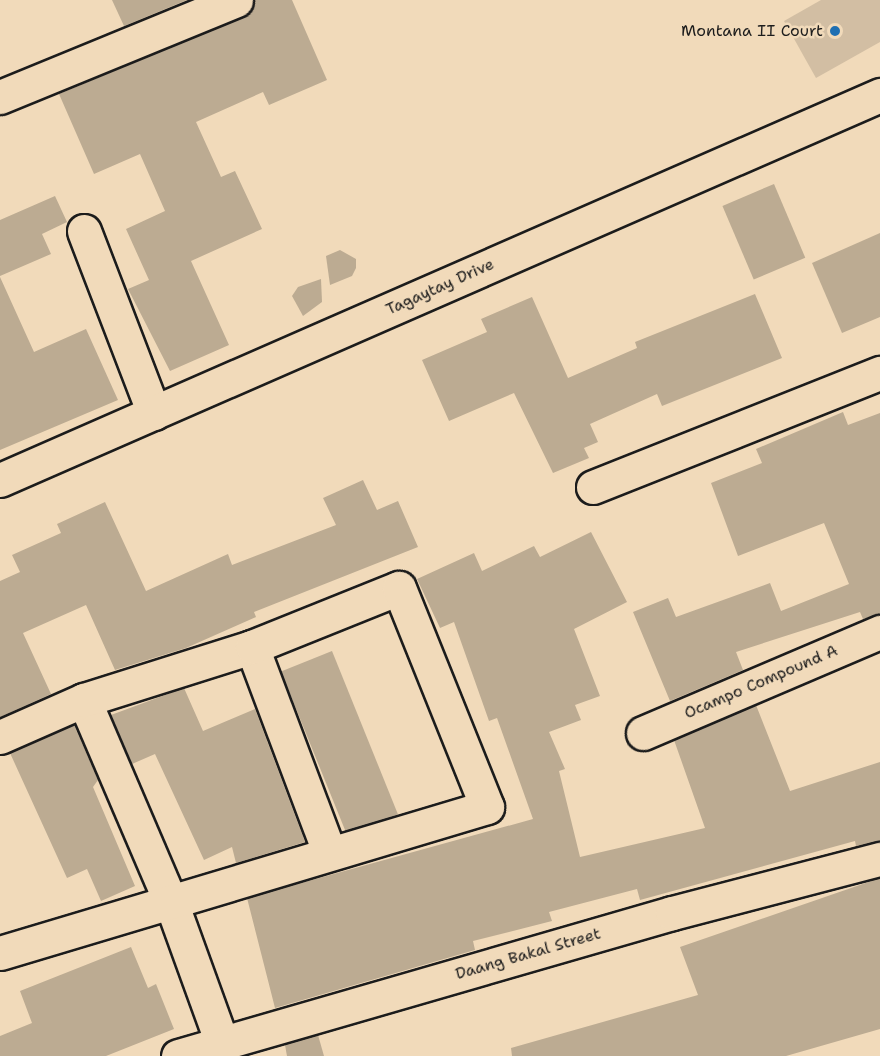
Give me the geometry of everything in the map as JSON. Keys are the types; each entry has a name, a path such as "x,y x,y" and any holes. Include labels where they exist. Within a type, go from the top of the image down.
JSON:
{"street":[{"path":"0,97 236,0"},
{"name":"Tagaytay Drive","path":"0,480 880,94"},
{"path":"84,231 154,413"},
{"path":"593,487 880,373"},
{"path":"0,737 84,700 252,647 399,588 487,807 329,852 172,905 0,953"},
{"name":"Ocampo Compound A","path":"643,733 880,632"},
{"path":"252,647 329,852"},
{"path":"84,700 172,905 222,1043"},
{"name":"Daang Bakal Street","path":"178,1056 880,859"}],"shaded area":[{"name":"Montana II Court","path":"821,0 880,0 880,42 816,78 784,21"}],"building":[{"path":"112,0 187,0 124,26"},
{"path":"254,0 292,0 327,80 269,105 263,92 196,122 221,177 235,171 262,229 191,261 229,345 170,371 128,289 149,280 126,229 165,211 140,154 94,174 59,94 243,17"},
{"path":"774,184 805,258 754,280 722,206"},
{"path":"55,196 67,222 42,234 51,254 0,276 0,220"},
{"path":"880,233 880,317 842,333 812,263"},
{"path":"340,250 356,259 356,268 352,276 330,285 326,256"},
{"path":"0,277 34,352 86,329 118,400 0,450"},
{"path":"321,279 322,302 303,316 292,296 298,287"},
{"path":"755,294 782,358 662,406 657,394 590,424 598,442 584,448 589,458 553,473 514,393 449,421 422,360 487,332 481,319 532,297 568,378 637,348 635,342"},
{"path":"843,412 848,425 880,413 880,614 863,619 860,612 736,652 743,670 670,701 633,612 668,598 676,617 770,583 781,611 849,584 824,523 738,556 711,483 762,463 756,449"},
{"path":"363,480 377,510 398,501 418,547 254,612 256,617 186,648 115,670 86,605 23,633 51,694 0,717 0,581 20,572 12,555 61,533 57,524 105,502 146,591 228,554 232,565 336,525 323,498"},
{"path":"591,532 627,602 574,629 600,696 575,705 581,720 549,732 565,769 559,771 580,857 705,828 674,740 756,705 790,791 880,762 880,841 856,846 855,841 640,900 637,889 549,912 552,921 473,941 475,950 275,1008 247,898 533,819 497,718 489,721 454,622 440,628 417,579 474,553 482,571 534,546 540,557"},
{"path":"332,651 398,814 347,835 281,672"},
{"path":"184,688 203,731 255,709 305,842 236,863 232,847 204,860 155,754 132,764 111,715"},
{"path":"74,725 98,780 93,787 135,886 101,901 87,869 67,878 10,753"},
{"path":"880,878 880,1029 786,1056 512,1056 511,1048 698,995 680,947"},
{"path":"131,947 148,988 156,984 174,1029 106,1056 0,1056 0,1036 32,1023 20,991"},
{"path":"318,1035 324,1056 287,1056 285,1045"}],"place":[{"name":"Montana II Court","path":"835,31"}]}
